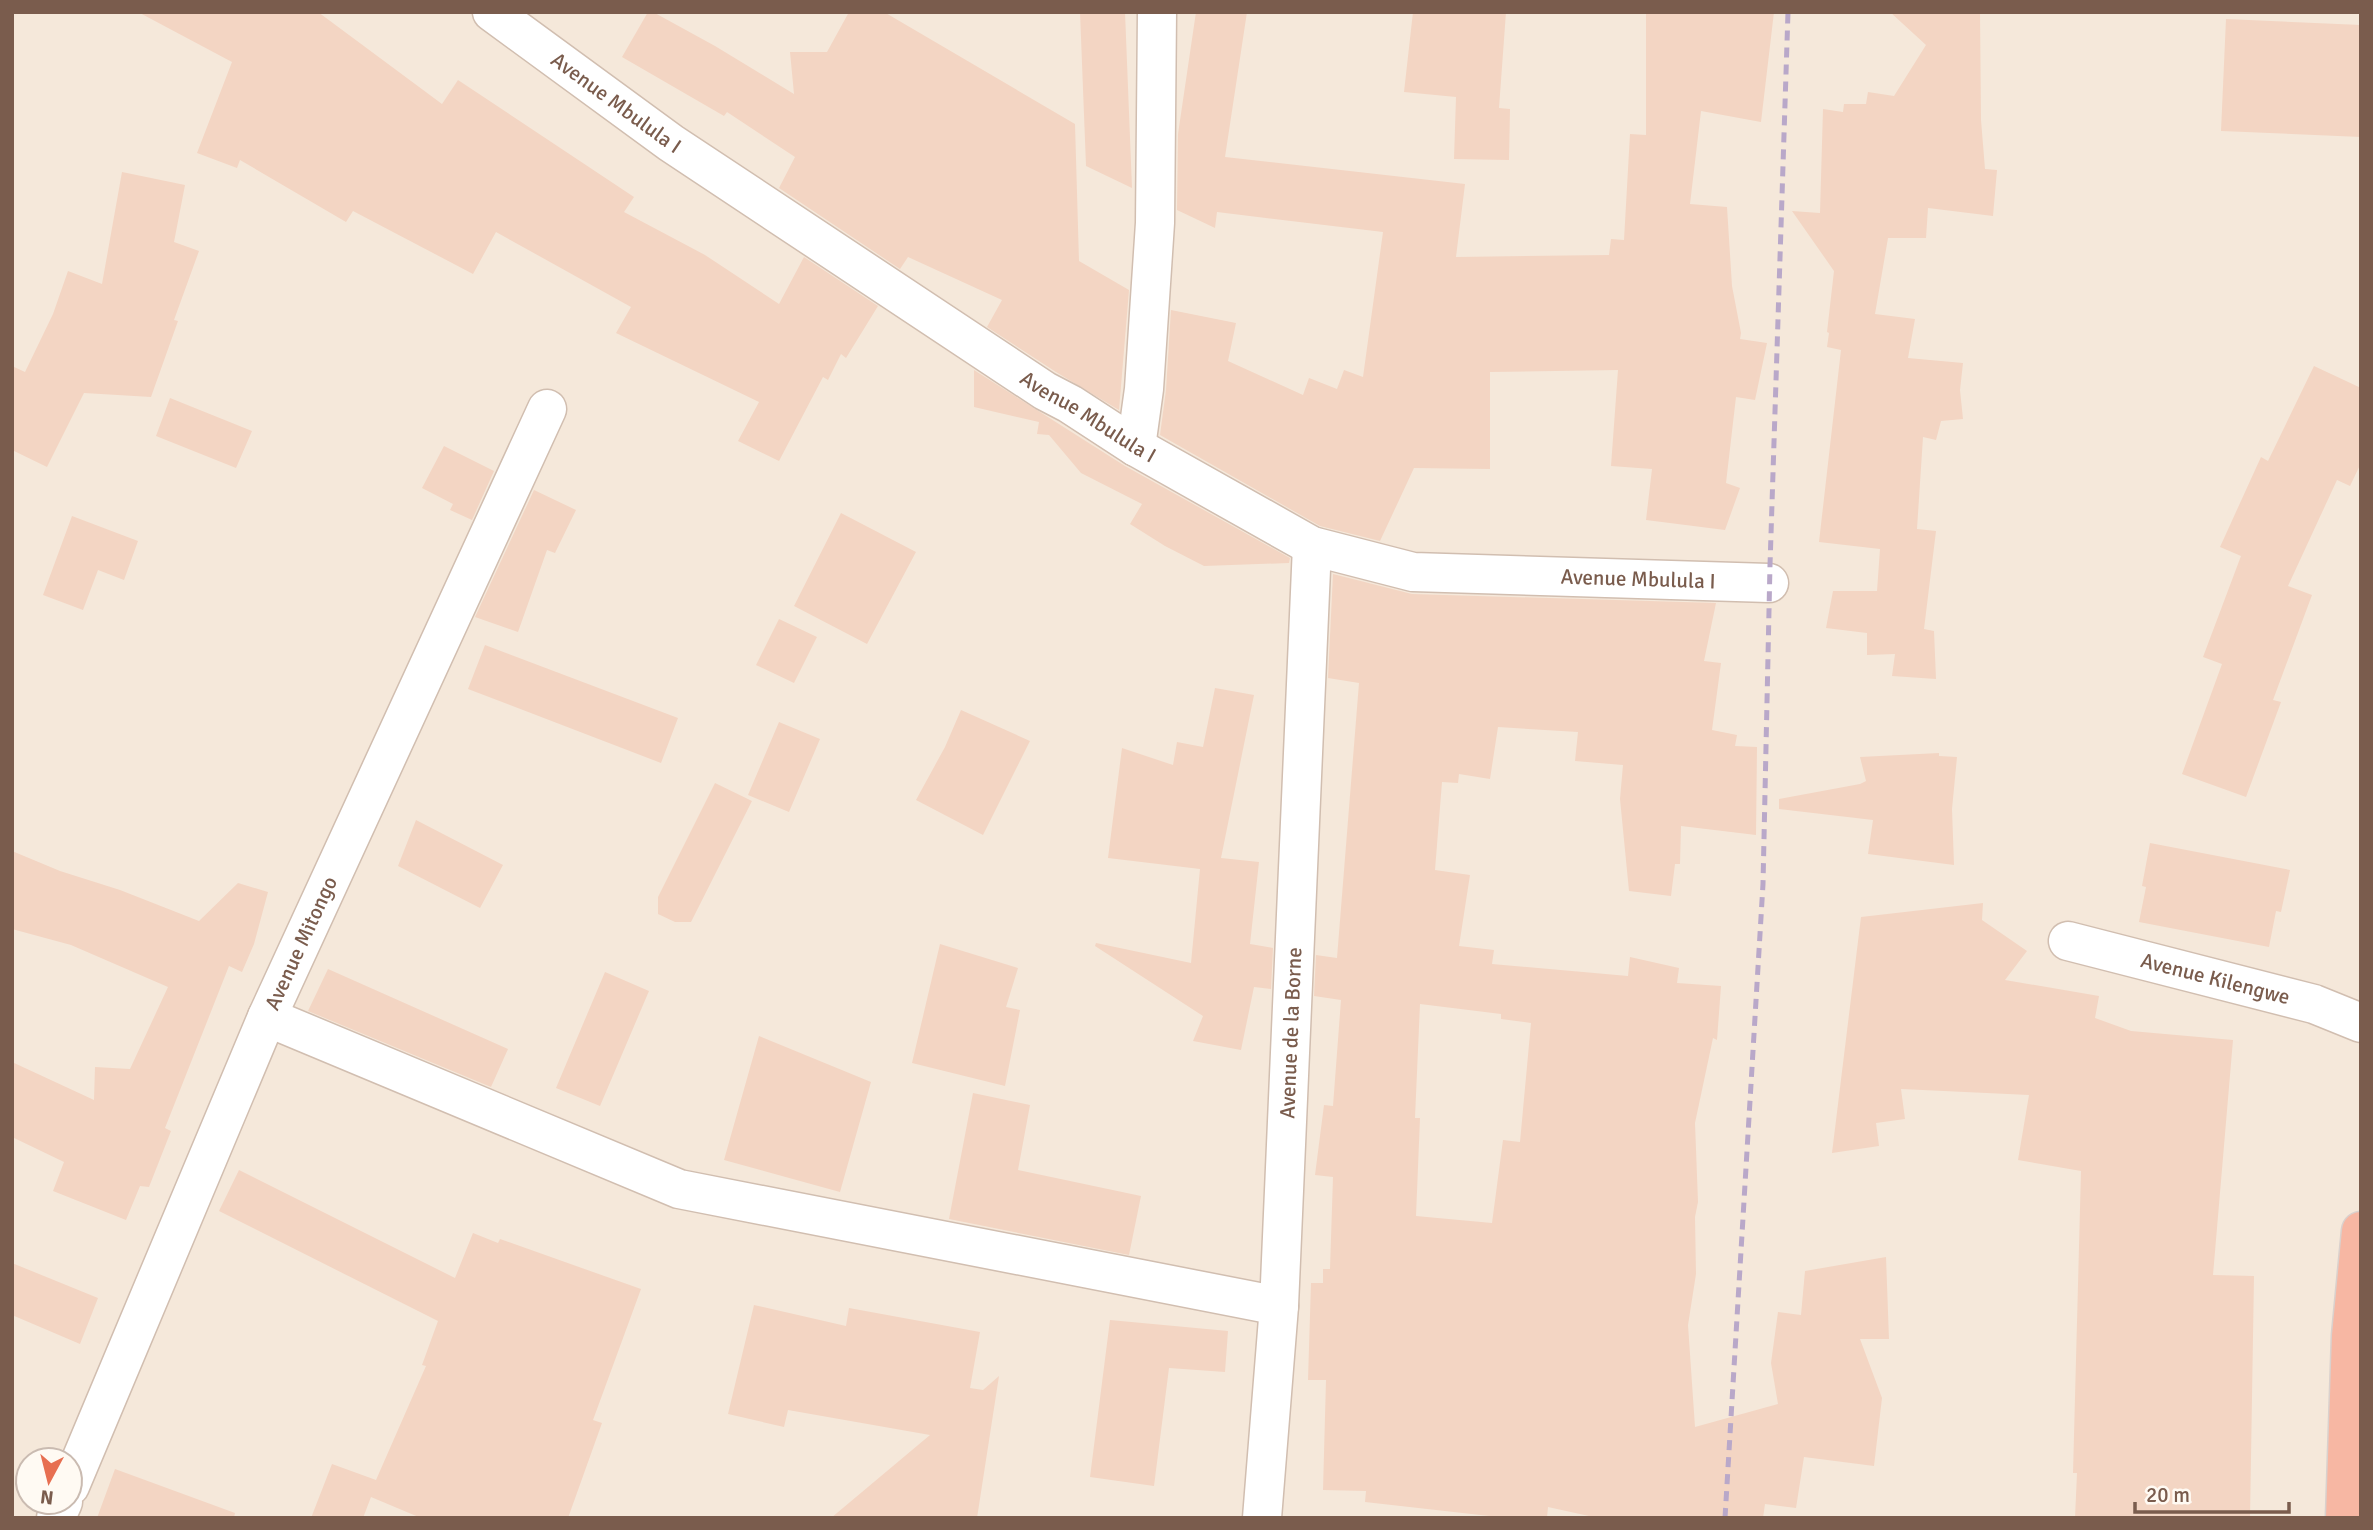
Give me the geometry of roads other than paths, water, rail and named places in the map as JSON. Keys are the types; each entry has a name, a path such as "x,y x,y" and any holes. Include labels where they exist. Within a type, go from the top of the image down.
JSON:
{"highway":[{"path":"2345,1518 2350,1336 2361,1231"}],"street":[{"name":"Avenue Mbulula I","path":"492,12 671,144 1045,391 1136,447 1312,546 1413,572 1769,583"},
{"path":"1136,447 1144,389 1155,223 1157,12"},
{"name":"Avenue Mitongo","path":"84,1453 267,1017 547,409"},
{"name":"Avenue de la Borne","path":"1262,1518 1279,1306 1312,546"},
{"name":"Avenue Kilengwe","path":"2068,941 2314,1004 2361,1023"},
{"path":"267,1017 679,1189 1279,1306"}],"railway":[{"path":"1725,1518 1763,884 1770,565 1788,12"}]}
